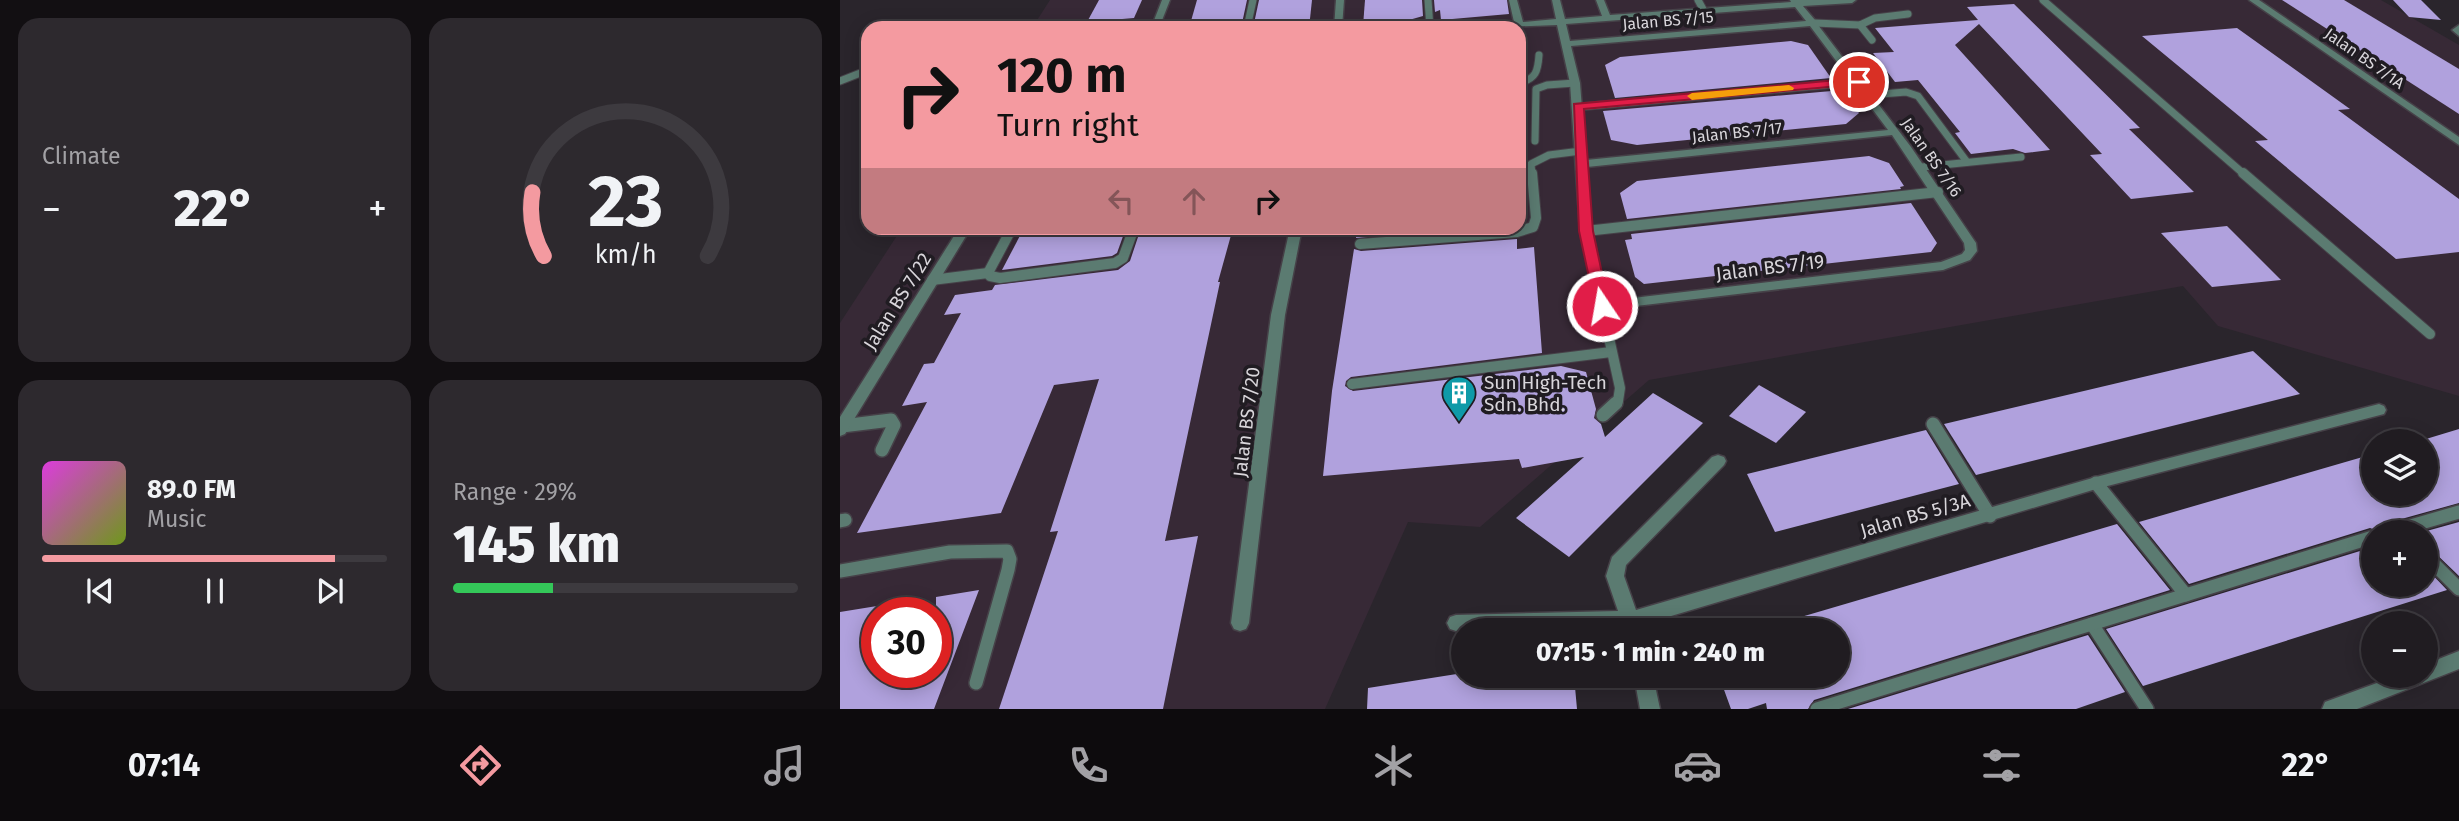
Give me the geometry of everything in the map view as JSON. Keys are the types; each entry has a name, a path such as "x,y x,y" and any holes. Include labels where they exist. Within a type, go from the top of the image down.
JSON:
{"street":[{"path":"1158,21 1166,0"},
{"path":"1338,21 1340,0"},
{"path":"1513,0 1517,21"},
{"path":"1556,0 1575,83 1586,231 1602,306"},
{"path":"1600,0 1607,19"},
{"path":"1526,23 1852,0"},
{"name":"Jalan BS 7/1A","path":"2253,0 2459,142"},
{"name":"Jalan BS 7/16","path":"1796,2 1815,23 1922,167 1970,243 1971,251 1966,257 1943,266"},
{"name":"Jalan BS 7/15","path":"1565,44 1815,23"},
{"name":"Jalan BS 7/17","path":"1582,158 1895,131"},
{"name":"Jalan BS 7/22","path":"841,428 961,235"},
{"name":"Jalan BS 7/20","path":"1240,623 1278,315 1295,235"},
{"name":"Jalan BS 7/19","path":"1602,306 1943,266"},
{"name":"Jalan BS 5/3A","path":"1653,618 2096,483 2379,410"},
{"path":"1630,618 1615,576 1618,562 1718,461"},
{"path":"2438,668 2459,660"},
{"path":"1646,688 1650,709"},
{"path":"2332,709 2387,688"}],"lane":[{"path":"1248,21 1253,0"},
{"path":"1428,0 1430,21"},
{"path":"1698,0 1704,11"},
{"path":"2043,0 2430,334"},
{"path":"1815,23 1860,25 1875,18 1908,14"},
{"path":"1860,25 1872,40"},
{"path":"1526,82 1533,80 1537,75 1539,55"},
{"path":"840,81 861,73"},
{"path":"1533,80 1541,86"},
{"path":"1578,107 1859,82"},
{"path":"1535,141 1535,92 1541,86 1575,83"},
{"path":"1869,95 1915,94 1967,162"},
{"path":"1526,229 1533,227 1536,218 1531,164 1552,153 1582,158"},
{"path":"1922,167 2021,157"},
{"path":"1586,231 1938,191"},
{"path":"988,273 1008,235"},
{"path":"932,280 988,273 989,276 1000,278 1109,265 1123,258 1131,235"},
{"path":"1360,244 1478,235"},
{"path":"1602,306 1619,388 1618,401 1603,415"},
{"path":"1352,384 1611,352"},
{"path":"841,428 891,420 894,425 882,450"},
{"path":"1933,424 1990,516"},
{"path":"2096,483 2186,595"},
{"path":"2432,520 2459,512"},
{"path":"1817,709 2361,541"},
{"path":"840,570 950,552 1009,553 1008,570 976,683"},
{"path":"2438,568 2459,589"},
{"path":"2092,624 2147,709"}],"shaded area":[{"path":"1050,0 2381,0 2459,45 2459,396 2218,326 2183,286 1649,380 1480,527 1408,522 1325,709 840,709 840,323 897,235 1526,235 1526,21 1036,21"}],"building":[{"path":"1099,0 1142,0 1134,18 1088,21"},
{"path":"1197,0 1247,0 1242,21 1191,21"},
{"path":"1259,0 1312,0 1310,21 1254,21"},
{"path":"1365,0 1422,0 1423,16 1406,21 1363,21"},
{"path":"1434,0 1507,0 1509,14 1441,20 1440,10 1435,12"},
{"path":"2282,0 2344,0 2459,69 2459,114"},
{"path":"2393,0 2421,0 2441,20 2409,17"},
{"path":"2014,4 2140,128 2129,129 2194,192 2131,199 2090,155 2102,154 1979,24 1955,45 2050,150 2025,153 2013,149 1971,154 1955,133 1960,132 1918,80 1895,82 1873,53 1894,52 1875,28 1978,20 1967,7"},
{"path":"2237,28 2350,109 2338,110 2459,199 2459,252 2396,259 2255,141 2268,140 2142,36"},
{"path":"1791,41 1808,45 1831,78 1615,98 1605,65 1620,57"},
{"path":"1843,90 1859,113 1846,124 1637,145 1611,140 1603,111"},
{"path":"1869,156 1889,163 1904,186 1900,187 1901,189 1627,219 1620,193 1637,181"},
{"path":"1911,203 1937,243 1931,252 1644,284 1635,277 1625,240 1632,239 1631,234"},
{"path":"2227,226 2281,280 2212,287 2161,233"},
{"path":"1020,235 1123,235 1117,253 1112,256 1002,270"},
{"path":"1139,235 1231,235 1218,282 1165,541 1198,536 1163,709 999,709 1058,531 1050,532 1099,379 1054,385 1001,513 857,533 927,402 902,406 924,364 934,363 961,313 944,315 955,295 992,290 995,285 1118,270 1130,261"},
{"path":"1356,235 1393,235 1356,238"},
{"path":"1517,239 1517,249 1534,247 1542,353 1351,377 1345,386 1353,391 1561,366 1586,372 1596,409 1594,418 1601,424 1605,437 1653,393 1703,423 1569,557 1516,518 1584,457 1522,468 1519,459 1323,476 1332,391 1354,249 1361,251"},
{"path":"2253,351 2300,394 1976,475 1944,424"},
{"path":"1759,385 1806,412 1776,443 1729,416"},
{"path":"2459,429 2459,503 2398,520 2361,520 2361,531 2189,584 2139,522 2361,457 2361,506 2438,506 2438,435"},
{"path":"1926,430 1959,484 1775,532 1747,474"},
{"path":"2459,522 2459,576 2438,556 2438,528"},
{"path":"2117,524 2170,590 1814,700 1808,709 1767,709 1766,703 1748,709 1731,709 1723,688 1850,688 1850,618 1798,618"},
{"path":"2361,551 2361,597 2425,597 2380,611 2361,611 2361,617 2143,686 2106,629"},
{"path":"2438,581 2447,590 2438,593"},
{"path":"979,590 952,661 952,597 936,597"},
{"path":"861,609 861,688 942,688 934,709 840,709 840,612"},
{"path":"2088,635 2125,692 2076,709 1848,709"},
{"path":"1451,675 1451,688 1575,688 1577,709 1367,709 1368,688"}],"slow traffic":[{"path":"1692,96 1789,88"}],"place":[{"name":"Sun High-Tech Sdn. Bhd.","path":"1459,423"}],"route":[{"path":"1602,306 1586,231 1578,107 1859,82"}]}
